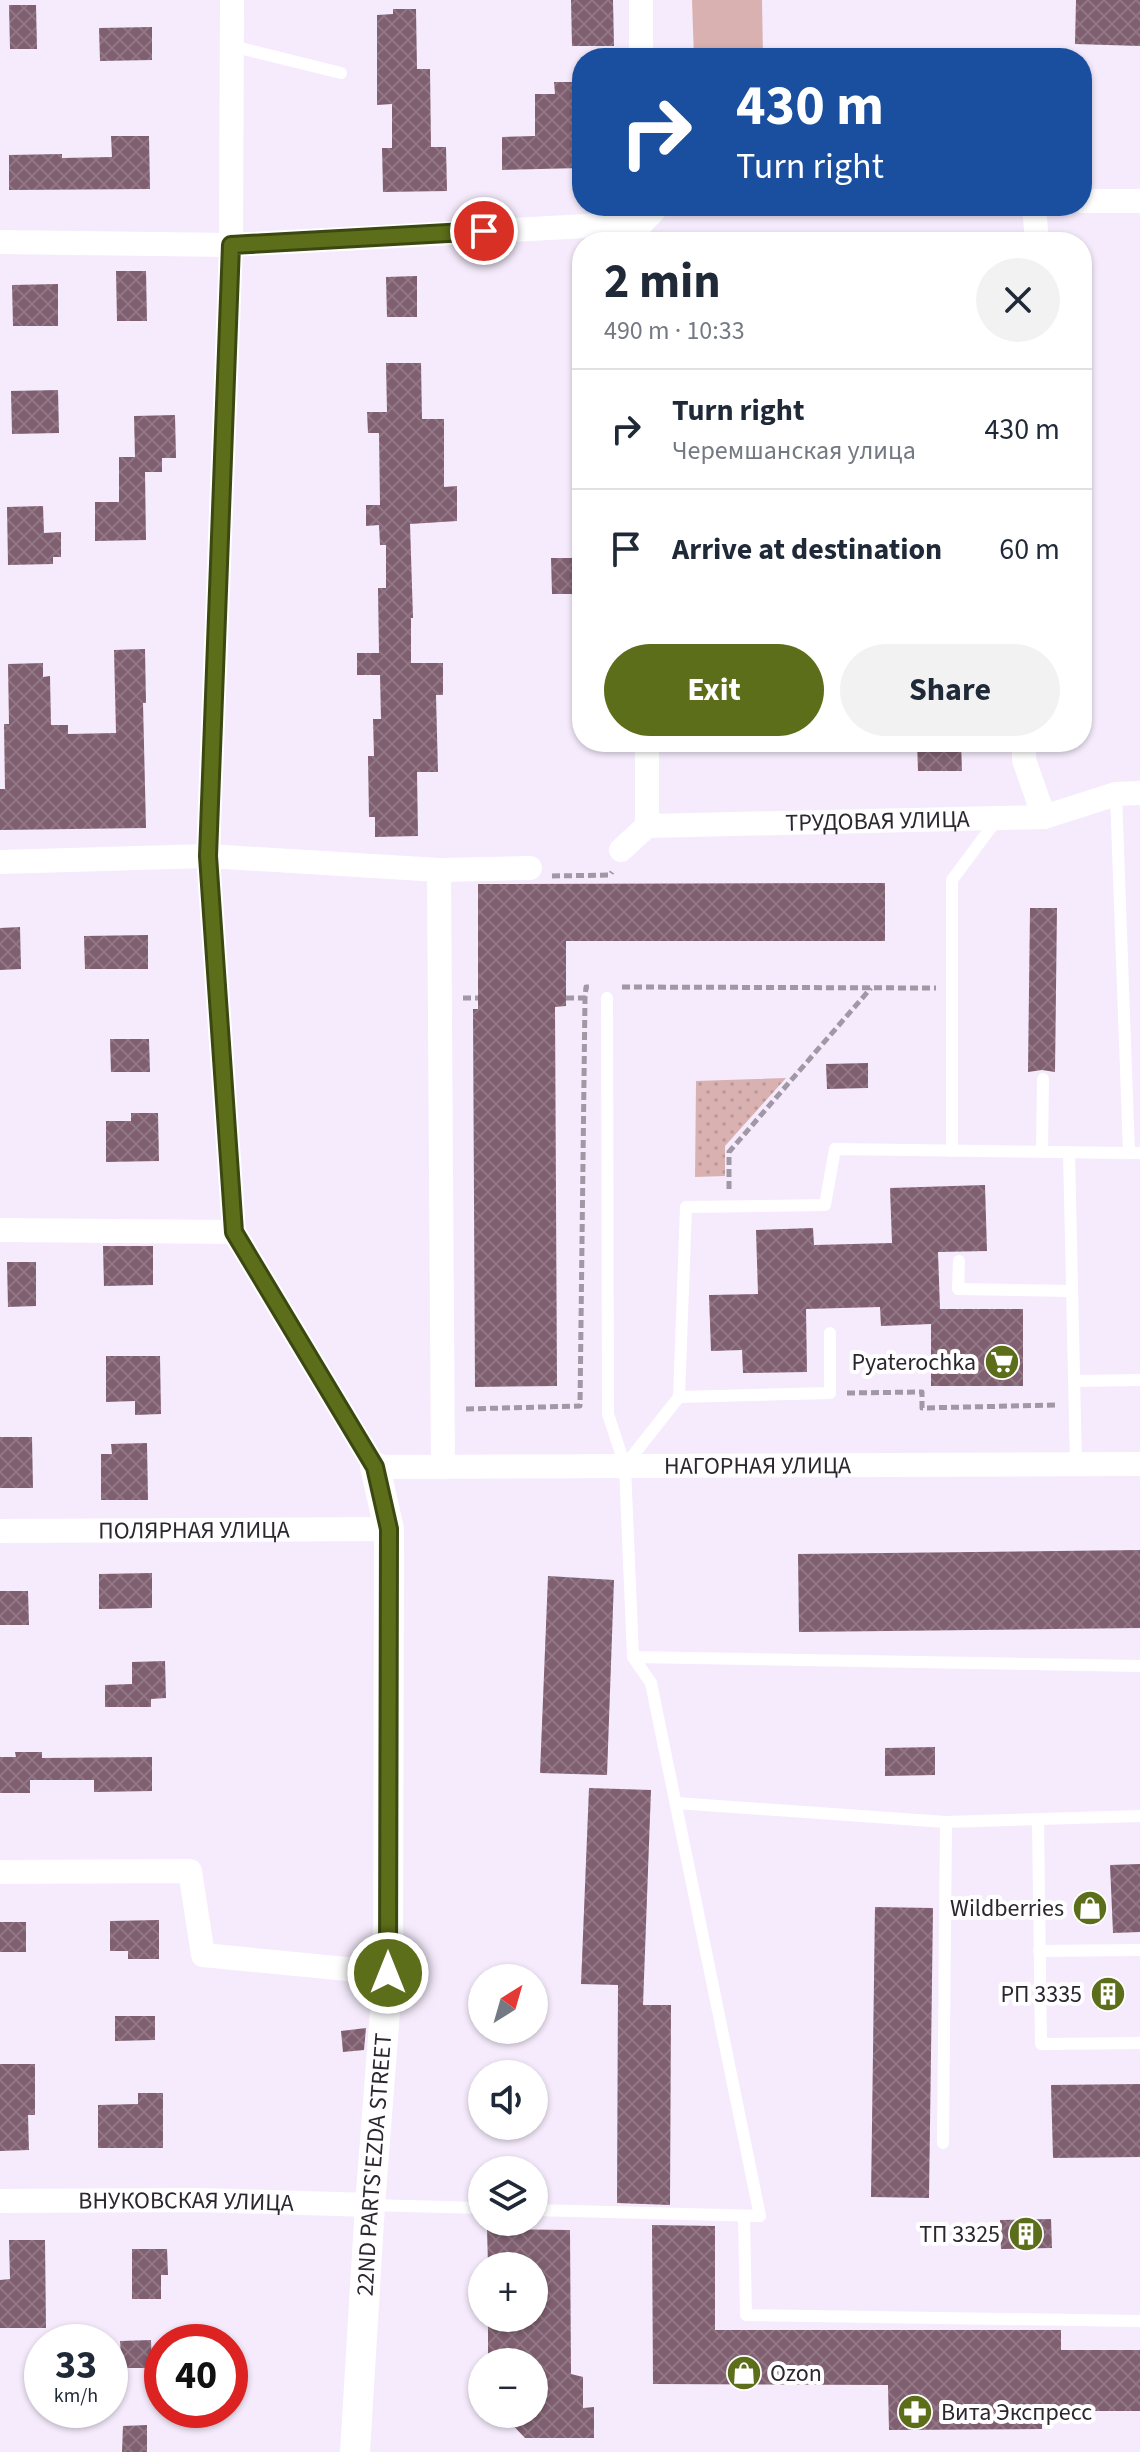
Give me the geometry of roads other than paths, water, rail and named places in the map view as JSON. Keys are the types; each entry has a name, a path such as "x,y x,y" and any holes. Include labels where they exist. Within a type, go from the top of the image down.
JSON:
{"street":[{"name":"22ND PARTS'EZDA STREET","path":"232,0 231,245 208,856 234,1232 375,1467 389,1529 388,1973 355,2452"},
{"path":"641,0 641,48"},
{"path":"1092,201 1140,201"},
{"path":"0,242 231,245 646,219"},
{"path":"621,850 647,826 647,752"},
{"path":"1024,752 1044,817"},
{"name":"ТРУДОВАЯ УЛИЦА","path":"647,826 1044,817 1128,794"},
{"path":"0,862 208,856 439,870 530,868"},
{"path":"439,870 443,1467"},
{"path":"0,1230 234,1232"},
{"name":"НАГОРНАЯ УЛИЦА","path":"375,1467 1140,1464"},
{"name":"ПОЛЯРНАЯ УЛИЦА","path":"0,1531 389,1529"},
{"path":"0,1872 190,1871 203,1955 388,1973"},
{"name":"ВНУКОВСКАЯ УЛИЦА","path":"0,2201 199,2200 370,2205"}],"lane":[{"path":"232,46 341,73"},
{"path":"625,1466 679,1397 686,1207 825,1205 835,1149 1134,1153 1128,794"},
{"path":"952,1151 952,880 998,818"},
{"path":"548,2210 760,2216 651,1683 633,1657 625,1466 608,1414 604,992"},
{"path":"1042,1152 1043,1079"},
{"path":"1069,1152 1076,1464"},
{"path":"959,1261 958,1289 1072,1291"},
{"path":"679,1397 830,1393 830,1333"},
{"path":"1074,1381 1140,1380"},
{"path":"633,1657 1140,1666"},
{"path":"676,1803 946,1822 1140,1816"},
{"path":"1038,1819 1041,2044 1140,2043"},
{"path":"943,2143 946,1822"},
{"path":"1039,1951 1140,1950"},
{"path":"370,2205 468,2208"},
{"path":"744,2216 746,2315 1140,2321"}],"place":[{"name":"Pyaterochka","path":"1002,1362"},
{"name":"Wildberries","path":"1090,1908"},
{"name":"РП 3335","path":"1108,1994"},
{"name":"ТП 3325","path":"1026,2234"},
{"name":"Ozon","path":"744,2373"},
{"name":"Вита Экспресс","path":"915,2412"}]}
